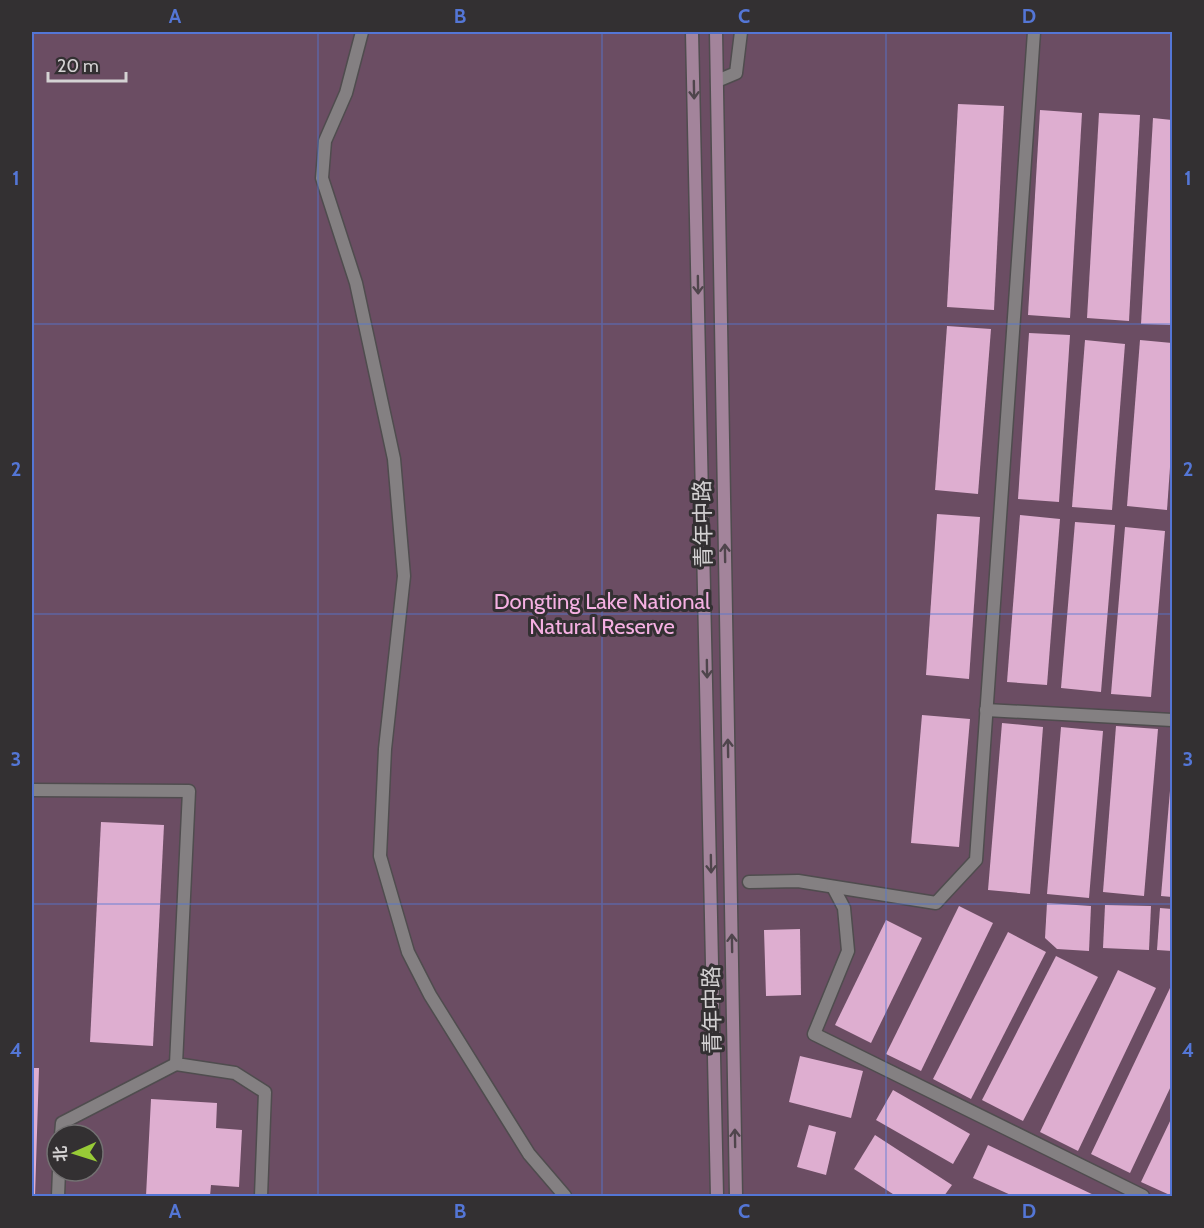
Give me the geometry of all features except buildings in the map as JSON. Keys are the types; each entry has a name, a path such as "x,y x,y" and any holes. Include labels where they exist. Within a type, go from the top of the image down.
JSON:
{"main road":[{"path":"692,32 717,1197"},
{"name":"青年中路","path":"716,32 736,1197"}],"street":[{"path":"362,32 346,93 324,141 322,178 359,294 394,459 404,576 385,749 380,856 408,952 430,995 529,1154 565,1197"},
{"path":"717,81 736,73 741,32"},
{"path":"749,882 798,881 936,903 976,860 1034,32"},
{"path":"986,710 1173,720"},
{"path":"32,790 189,791 176,1064"},
{"path":"833,887 844,908 848,951 814,1034 1143,1197"},
{"path":"62,1123 176,1064 235,1073 265,1092 261,1197"}],"green space":[{"name":"Dongting Lake National Natural Reserve","path":"32,32 1172,32 1172,1196 32,1196"}]}
